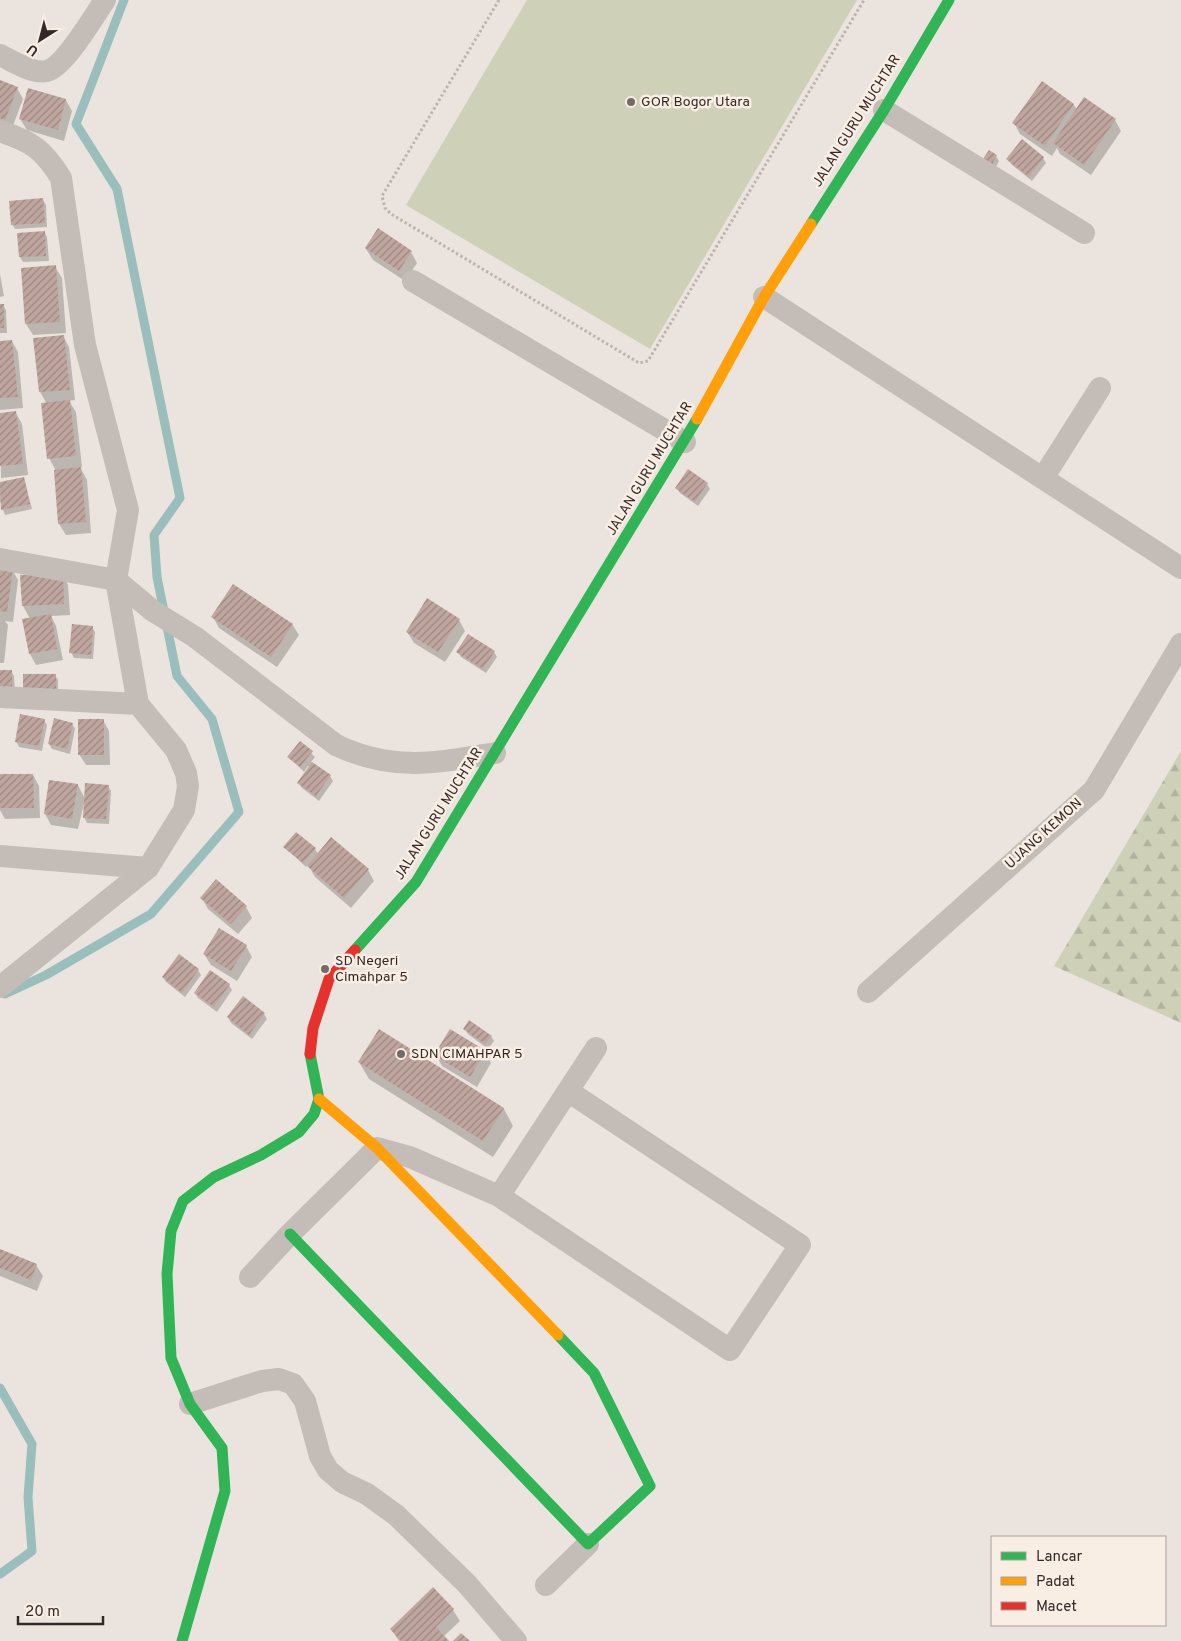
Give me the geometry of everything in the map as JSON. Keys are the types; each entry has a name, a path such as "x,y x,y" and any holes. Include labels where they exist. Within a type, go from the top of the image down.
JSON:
{"street":[{"path":"0,55 32,70 46,71 59,65 105,0"},
{"name":"JALAN GURU MUCHTAR","path":"319,1099 311,1066 310,1047 312,1028 329,979 416,882 685,442 764,297 884,110 949,0"},
{"path":"884,110 1084,232"},
{"path":"0,131 26,140 48,158 61,178 85,345 128,510 116,580 138,704 176,750 186,773 188,786 184,810 148,868 0,987"},
{"path":"413,281 685,442"},
{"path":"764,297 1181,568"},
{"path":"1043,478 1100,388"},
{"path":"0,559 116,580 153,611 196,637 336,745 356,754 380,761 429,764 495,754"},
{"name":"UJANG KEMON","path":"868,992 1094,790 1181,644"},
{"path":"0,696 138,704"},
{"path":"0,856 148,868"},
{"path":"499,1196 596,1048"},
{"path":"377,1148 410,1157 499,1196 730,1350 800,1245 568,1091"},
{"path":"182,1641 225,1491 222,1448 190,1404 171,1358 168,1327 167,1274 171,1231 183,1201 214,1177 261,1155 299,1132 314,1114 319,1099 377,1148 594,1373 650,1486 546,1585"},
{"path":"250,1277 290,1234 377,1148"},
{"path":"290,1234 588,1544"},
{"path":"190,1404 262,1380 279,1379 293,1384 305,1402 320,1456 328,1470 342,1482 367,1494 396,1515 467,1584 516,1641"}],"path":[{"path":"499,0 382,196 385,208 390,214 640,363 648,361 864,0"}],"green space":[{"name":"GOR Bogor Utara","path":"527,0 857,0 650,349 406,205"},
{"path":"1181,751 1181,1023 1054,966"}],"building":[{"path":"0,80 18,87 5,120 0,118"},
{"path":"1042,81 1074,104 1045,146 1012,123"},
{"path":"28,88 66,99 58,130 19,119"},
{"path":"1084,97 1116,119 1084,165 1053,143"},
{"path":"1022,139 1044,157 1029,177 1006,159"},
{"path":"989,150 997,155 992,165 983,159"},
{"path":"43,198 45,223 11,225 9,201"},
{"path":"378,228 412,251 399,271 365,248"},
{"path":"45,231 46,256 19,257 17,233"},
{"path":"56,265 60,322 25,324 21,268"},
{"path":"0,304 4,304 4,328 0,328"},
{"path":"64,335 70,390 39,392 33,338"},
{"path":"12,340 18,397 0,398 0,341"},
{"path":"70,400 76,456 47,459 41,403"},
{"path":"16,411 23,464 0,466 0,413"},
{"path":"81,467 86,522 58,524 54,470"},
{"path":"688,469 708,483 695,502 675,488"},
{"path":"24,477 30,504 1,510 0,482"},
{"path":"0,566 13,568 7,612 0,611"},
{"path":"63,573 64,604 22,606 20,575"},
{"path":"233,584 293,624 271,657 211,617"},
{"path":"427,598 460,619 438,652 406,632"},
{"path":"51,614 57,649 29,654 22,619"},
{"path":"72,624 93,626 91,655 69,653"},
{"path":"468,634 495,651 483,669 456,652"},
{"path":"0,670 12,670 12,687 0,688"},
{"path":"23,674 56,674 56,692 23,692"},
{"path":"20,714 45,719 39,746 15,742"},
{"path":"54,718 73,723 67,749 48,744"},
{"path":"78,719 104,719 104,755 78,755"},
{"path":"300,741 313,751 300,767 287,757"},
{"path":"312,762 331,775 316,796 297,783"},
{"path":"0,774 33,774 34,808 0,808"},
{"path":"49,780 78,784 72,819 44,814"},
{"path":"85,783 109,785 106,819 83,818"},
{"path":"296,832 316,848 303,863 283,847"},
{"path":"331,837 369,869 344,898 307,866"},
{"path":"216,879 247,906 231,924 200,898"},
{"path":"219,928 247,945 231,971 203,954"},
{"path":"179,954 199,969 182,993 162,977"},
{"path":"210,970 230,984 214,1007 194,993"},
{"path":"243,996 265,1013 249,1035 227,1017"},
{"path":"469,1020 492,1036 485,1044 463,1029"},
{"path":"379,1029 504,1108 483,1141 358,1062"},
{"path":"450,1029 486,1051 470,1077 434,1055"},
{"path":"0,1249 37,1264 31,1280 0,1268"},
{"path":"433,1587 454,1609 436,1627 449,1641 401,1641 390,1629"},
{"path":"461,1633 470,1641 453,1641"}],"waterway":[{"path":"5,994 46,975 151,914 239,812 212,719 177,676 157,577 154,535 180,498 117,189 76,124 124,0"},
{"path":"0,1388 32,1444 28,1497 32,1551 0,1574"}],"traffic: fast":[{"path":"811,224 884,110 949,0"},
{"path":"355,950 416,882 697,419"},
{"path":"182,1641 225,1491 222,1448 190,1404 171,1358 167,1274 171,1231 183,1201 214,1177 261,1155 299,1132 314,1114 319,1099 310,1054"},
{"path":"290,1234 588,1544 650,1486 594,1373 558,1335"}],"traffic: slow":[{"path":"697,419 764,297 811,224"},
{"path":"319,1099 377,1148 558,1335"}],"traffic: jam":[{"path":"310,1054 313,1028 329,979 355,950"}],"place":[{"name":"GOR Bogor Utara","path":"631,102"},
{"name":"SD Negeri Cimahpar 5","path":"325,969"},
{"name":"SDN CIMAHPAR 5","path":"401,1054"}]}
